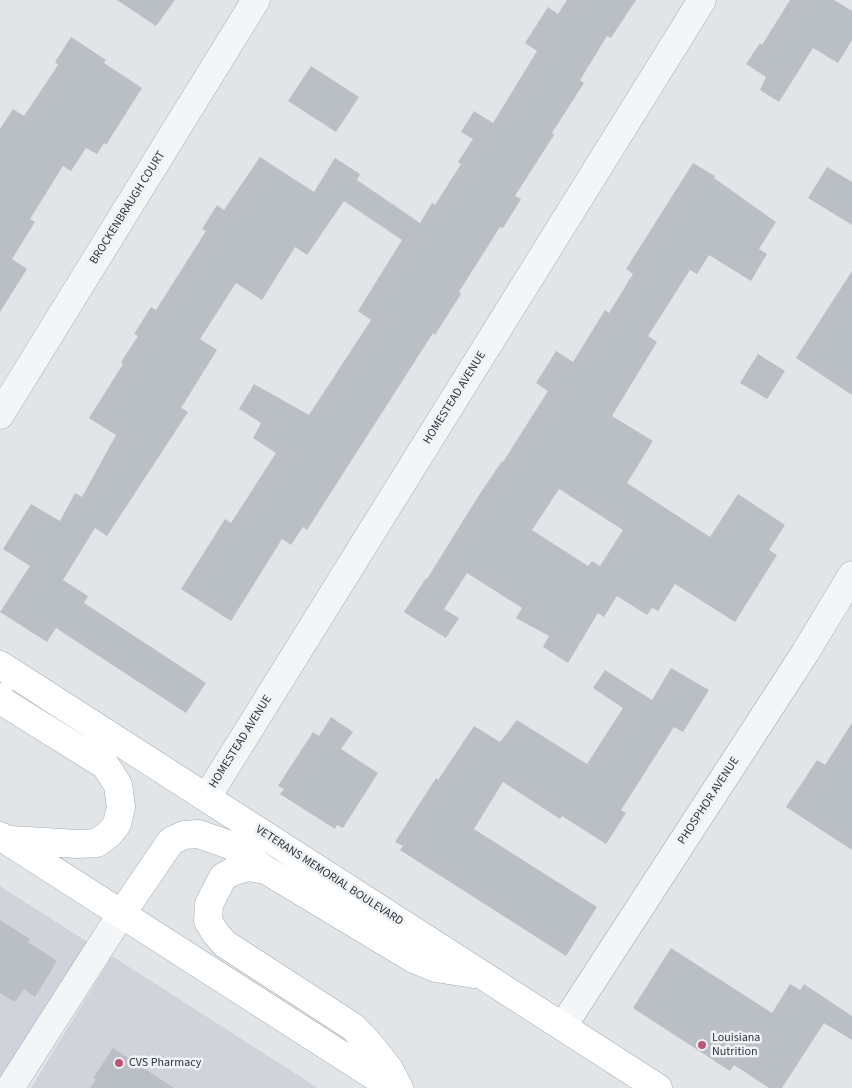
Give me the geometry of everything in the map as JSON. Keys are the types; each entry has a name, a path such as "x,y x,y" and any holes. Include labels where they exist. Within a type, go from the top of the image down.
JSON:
{"main road":[{"name":"VETERANS MEMORIAL BOULEVARD","path":"0,665 658,1088"},
{"path":"0,697 106,766 118,785 121,807 117,824 109,834 97,843 78,844 3,837"},
{"path":"122,913 171,841 184,835 198,834 230,846 414,960 436,968 485,976"},
{"path":"3,837 392,1088"},
{"path":"266,870 248,867 223,877 209,904 208,921 216,934 226,944 353,1027 389,1069 399,1088"}],"street":[{"name":"BROCKENBRAUGH COURT","path":"0,416 256,0"},
{"name":"HOMESTEAD AVENUE","path":"207,797 702,0"},
{"name":"PHOSPHOR AVENUE","path":"563,1026 799,661 852,575"},
{"path":"10,1088 122,913"}],"shaded area":[{"path":"0,886 89,943 0,1082"},
{"path":"112,956 318,1088 31,1088"}],"building":[{"path":"117,0 175,0 156,26"},
{"path":"567,0 636,0 611,38 607,36 580,80 584,83 515,196 521,199 503,228 500,227 459,292 461,294 435,335 433,333 307,530 303,527 291,545 282,539 231,621 181,589 225,519 231,523 276,453 253,438 261,423 239,409 254,384 309,415 371,320 358,311 402,240 344,201 307,255 295,247 262,300 236,283 200,339 217,350 181,408 188,412 107,536 95,528 63,580 88,596 84,603 206,683 186,713 56,628 47,642 0,612 30,566 3,549 31,504 60,521 75,493 82,497 116,435 89,418 138,336 134,334 151,307 156,310 206,231 202,229 217,205 224,210 260,157 314,192 335,158 360,174 357,180 420,223 432,203 435,205 461,164 458,162 473,139 461,132 474,111 493,123 537,51 525,43 548,7 558,14"},
{"path":"790,0 834,0 852,11 852,40 838,63 813,48 779,102 760,90 766,77 746,64 760,43 762,45"},
{"path":"71,37 106,60 104,63 142,88 106,145 104,143 97,154 86,148 71,171 63,166 30,219 35,222 12,259 27,269 0,312 0,129 13,109 24,116 58,65 55,62"},
{"path":"311,66 359,97 336,132 288,101"},
{"path":"693,163 715,176 714,178 776,222 759,249 767,254 751,281 709,255 697,274 690,270 648,336 657,342 612,416 653,441 627,483 710,537 738,494 785,525 769,550 777,555 735,622 675,584 658,611 652,608 647,615 617,596 604,617 598,613 568,663 543,647 549,636 516,618 522,608 467,573 444,609 459,618 446,638 404,612 548,391 536,383 556,351 573,362 605,310 609,313 633,274 626,269","holes":["559,489 623,530 600,566 592,561 588,566 532,530"]},
{"path":"827,167 852,182 852,225 808,198"},
{"path":"852,271 852,395 796,358"},
{"path":"758,354 785,371 767,399 740,383"},
{"path":"671,668 709,690 683,732 674,727 621,810 626,813 606,844 562,816 560,819 503,782 474,829 597,907 566,956 400,850 403,846 395,842 436,778 438,780 474,726 500,742 517,720 587,764 623,708 593,688 605,670 652,700"},
{"path":"331,717 353,732 341,749 378,773 343,828 337,825 335,829 280,794 284,789 278,786 313,732 319,736"},
{"path":"852,723 852,850 786,807 817,760 825,765"},
{"path":"0,920 30,939 28,942 57,961 35,997 24,989 15,1002 0,993"},
{"path":"671,948 772,1013 790,984 800,990 804,984 852,1016 852,1040 824,1023 782,1088 769,1088 734,1065 730,1071 633,1008"},
{"name":"CVS Pharmacy","path":"113,1048 174,1088 90,1088 96,1080 93,1078"}],"place":[{"name":"Louisiana Nutrition","path":"702,1045"},
{"name":"CVS Pharmacy","path":"119,1063"}]}
